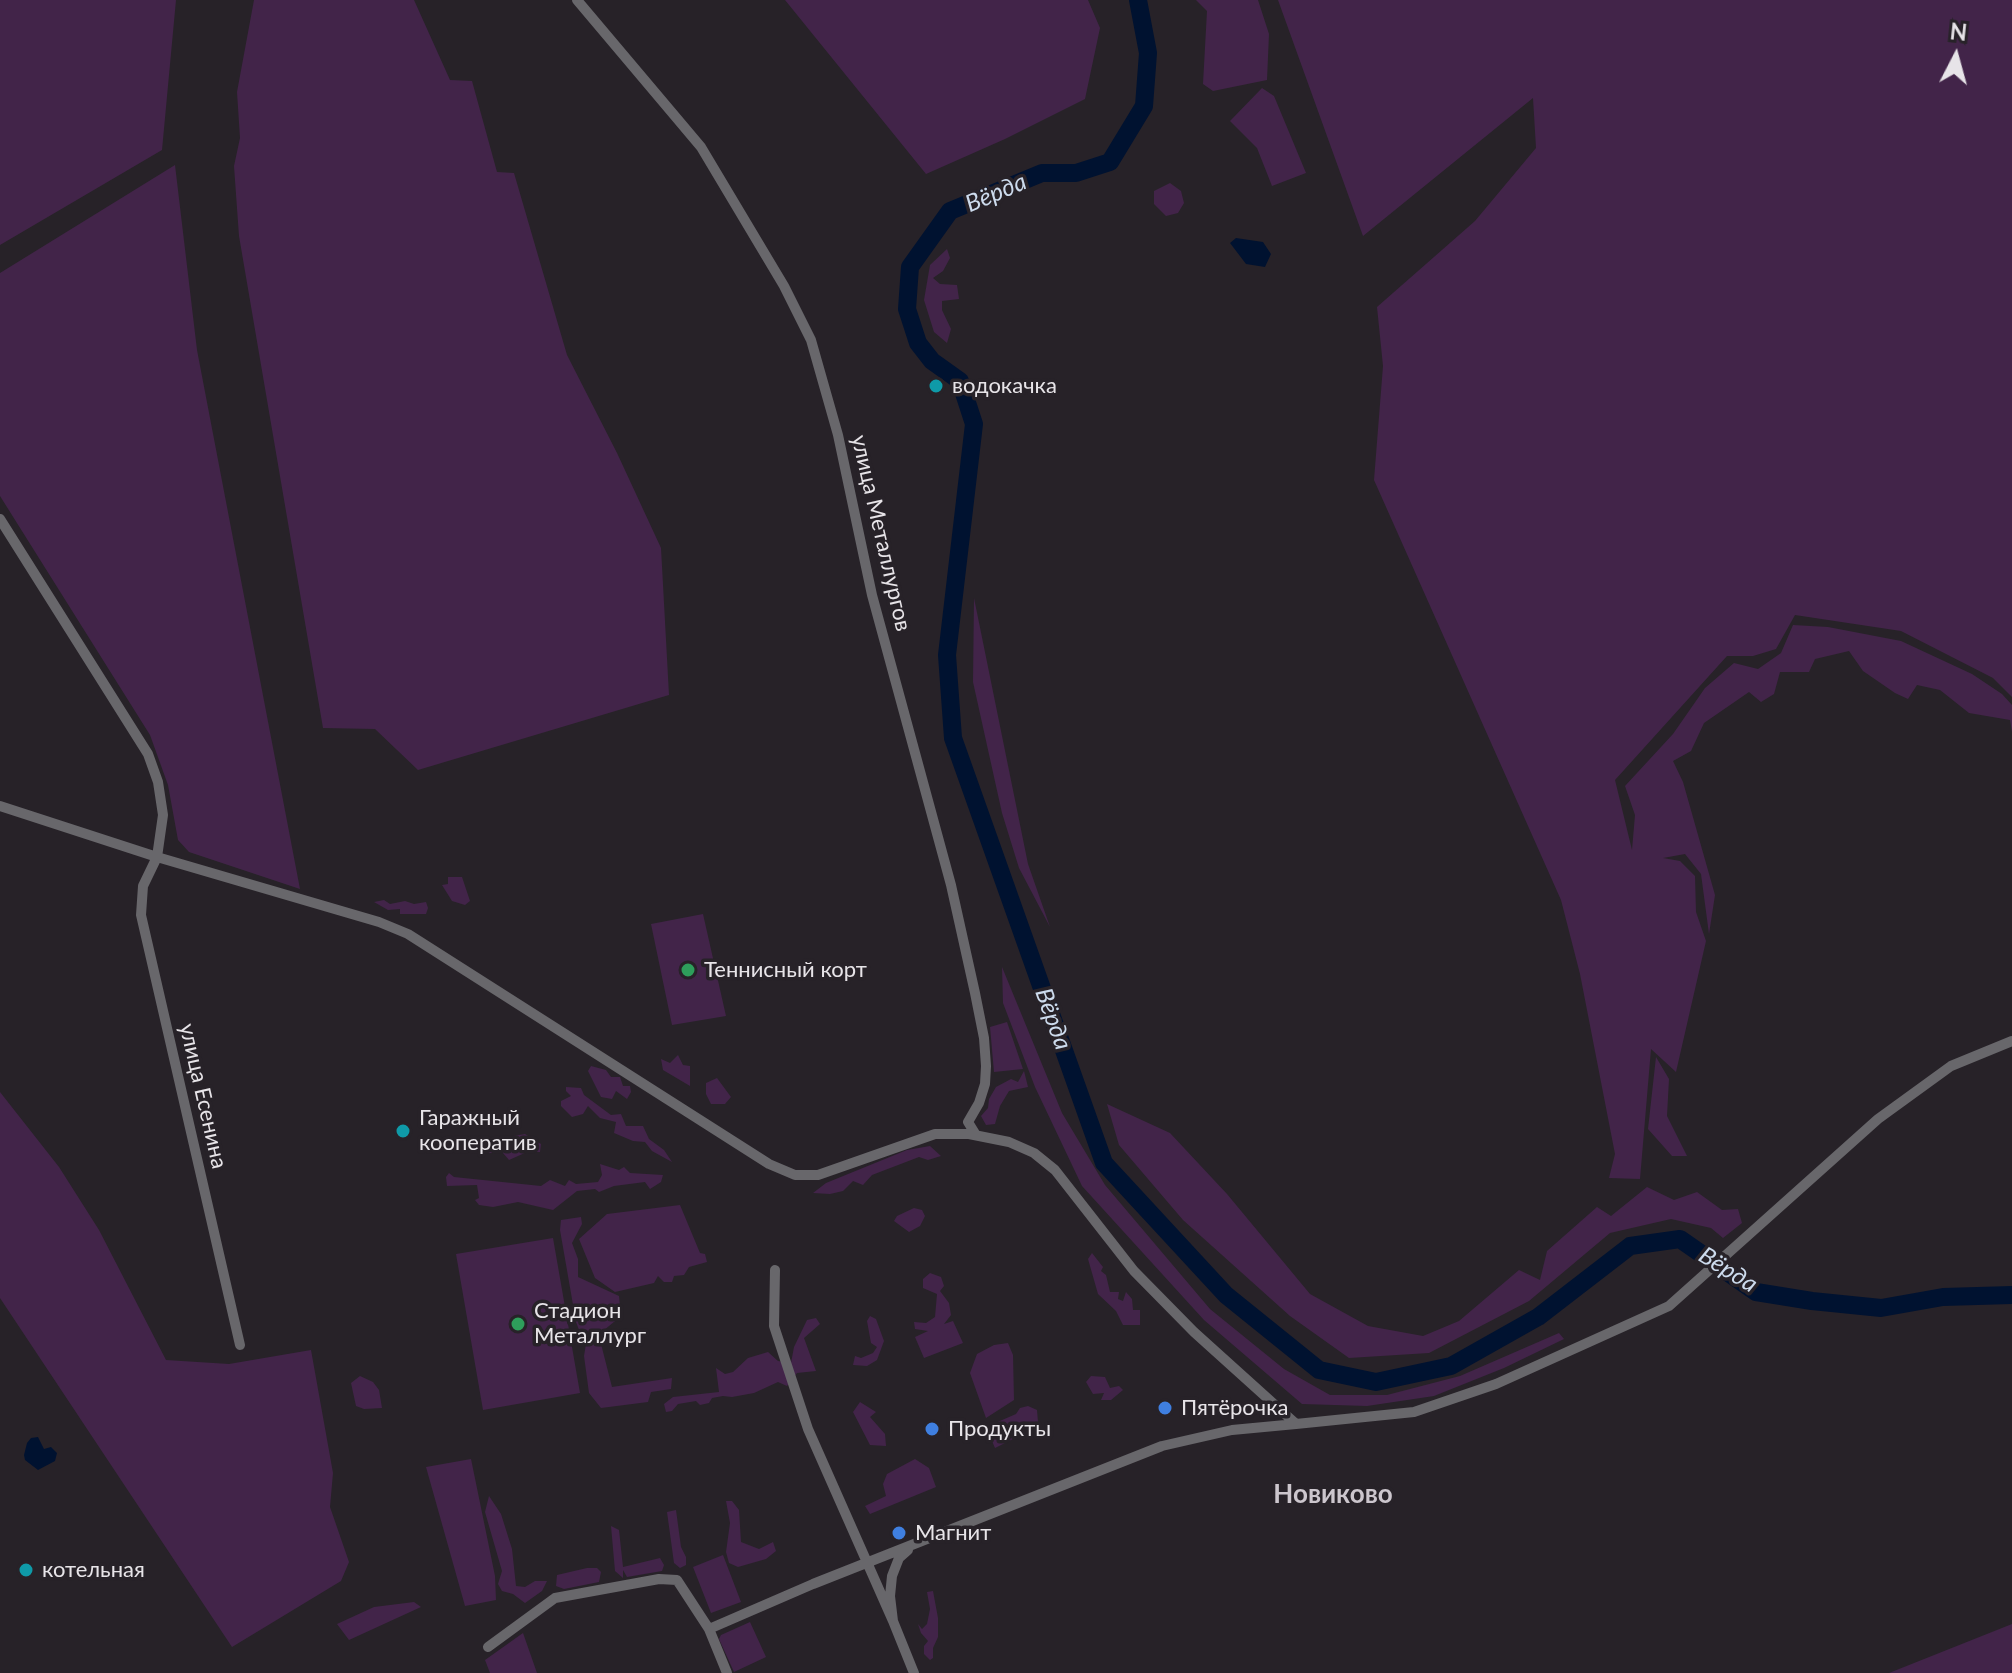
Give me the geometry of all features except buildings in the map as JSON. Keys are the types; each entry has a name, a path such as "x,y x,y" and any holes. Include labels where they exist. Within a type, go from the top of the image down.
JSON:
{"street":[{"name":"улица Металлургов","path":"577,0 701,147 784,286 811,340 838,435 872,595 951,885 975,993 986,1066 979,1103 968,1122 976,1135"},
{"name":"улица Есенина","path":"0,519 148,754 158,782 163,815 157,857 143,886 141,915 240,1345"},
{"path":"0,806 157,857 379,922 408,934 769,1164 795,1175 818,1175 935,1134 976,1135 1009,1142 1034,1153 1055,1170 1134,1271 1194,1332 1296,1424"},
{"path":"709,1629 1162,1446 1232,1430 1414,1412 1496,1384 1669,1306 1878,1119 1951,1066 2012,1041"},
{"path":"775,1270 774,1326 808,1429 869,1562 914,1673"},
{"path":"893,1621 890,1596 892,1576 899,1558 912,1546"},
{"path":"488,1647 555,1598 659,1579 677,1580 709,1629 727,1673"}],"shaded area":[{"path":"0,0 176,0 162,150 0,245"},
{"path":"254,0 414,0 450,80 472,81 497,172 514,173 567,355 661,548 669,695 418,770 375,729 323,728 239,236 234,166 240,138 237,92"},
{"path":"785,0 1088,0 1100,28 1085,99 926,174"},
{"path":"1196,0 1258,0 1269,34 1267,80 1213,91 1203,84 1207,11"},
{"path":"1278,0 2012,0 2012,697 1993,678 1901,631 1795,615 1776,649 1753,656 1727,656 1615,780 1632,850 1635,815 1625,786 1673,734 1705,688 1734,663 1758,669 1781,653 1793,625 1828,627 1901,641 1972,674 2002,694 2012,705 2012,732 2010,720 1969,713 1940,690 1917,685 1908,699 1895,693 1863,671 1849,651 1815,659 1809,672 1780,672 1774,694 1761,702 1749,692 1704,723 1691,751 1673,761 1683,782 1715,895 1709,934 1701,874 1685,854 1663,858 1680,861 1695,876 1696,912 1706,941 1676,1072 1651,1049 1640,1179 1609,1178 1615,1154 1580,974 1561,900 1374,480 1383,366 1377,307 1475,221 1536,148 1533,98 1363,236"},
{"path":"1262,88 1274,96 1306,173 1272,186 1257,148 1230,121"},
{"path":"175,165 197,350 300,889 189,852 178,840 168,785 150,735 0,496 0,273"},
{"path":"1170,183 1181,191 1184,203 1178,213 1166,216 1154,204 1154,191"},
{"path":"947,249 950,258 943,271 933,278 940,284 957,285 959,299 942,301 942,310 951,329 947,343 934,332 924,300 930,265"},
{"path":"974,598 1028,864 1050,927 1019,868 1002,813 973,682"},
{"path":"448,877 462,877 470,901 465,905 452,901 442,885 448,884"},
{"path":"384,900 390,904 426,902 428,908 426,914 400,914 400,909 388,910 374,902"},
{"name":"Теннисный корт","path":"703,914 726,1016 672,1025 651,924"},
{"path":"1002,967 1062,1113 1105,1185 1210,1309 1284,1369 1330,1395 1387,1395 1460,1376 1559,1333 1564,1339 1504,1368 1434,1396 1367,1406 1302,1404 1204,1320 1082,1186 1035,1087 1003,1003"},
{"path":"1007,1022 1023,1069 994,1072 990,1027"},
{"path":"678,1055 683,1065 690,1066 690,1086 663,1070 661,1059 670,1063"},
{"path":"1656,1057 1669,1079 1667,1116 1687,1156 1672,1156 1648,1129"},
{"path":"591,1066 606,1070 611,1077 620,1077 623,1086 630,1086 627,1099 616,1091 612,1099 601,1097 588,1071"},
{"path":"1024,1071 1028,1087 1009,1091 1000,1106 995,1124 986,1125 981,1116 988,1108 996,1087 1011,1079 1018,1082"},
{"path":"717,1078 731,1097 725,1104 711,1104 706,1094 706,1083"},
{"path":"566,1087 581,1088 584,1095 611,1115 621,1114 626,1126 643,1126 649,1139 664,1150 672,1162 652,1151 645,1142 614,1133 616,1122 600,1118 588,1106 583,1114 572,1117 561,1106 561,1101 571,1096"},
{"path":"0,1092 59,1167 99,1230 166,1360 229,1364 311,1350 333,1473 330,1507 349,1562 341,1581 232,1647 0,1298"},
{"path":"1107,1104 1170,1133 1227,1194 1310,1294 1368,1326 1423,1336 1459,1321 1519,1270 1540,1280 1547,1251 1597,1207 1611,1216 1647,1187 1674,1200 1697,1192 1722,1210 1738,1209 1742,1223 1723,1238 1711,1228 1671,1219 1610,1233 1529,1301 1429,1353 1349,1358 1290,1316 1183,1220 1119,1145"},
{"path":"525,1134 541,1144 540,1152 527,1152 509,1160 503,1153 475,1153 473,1143"},
{"path":"930,1146 941,1156 928,1160 919,1157 872,1175 863,1185 853,1181 843,1191 813,1193 826,1183 907,1150"},
{"path":"600,1164 619,1170 624,1167 630,1173 663,1175 661,1182 650,1189 645,1182 614,1186 599,1192 595,1189 577,1191 553,1210 518,1202 493,1207 479,1205 475,1200 479,1198 477,1185 447,1186 449,1173 454,1177 541,1186 550,1180 565,1186 569,1180 576,1184 598,1182 602,1175"},
{"path":"680,1205 700,1253 705,1254 707,1262 689,1267 684,1275 674,1276 672,1282 664,1282 658,1276 654,1283 615,1292 595,1278 579,1239 607,1214"},
{"path":"914,1208 922,1210 925,1216 920,1226 909,1232 894,1221 897,1216"},
{"path":"581,1217 582,1224 572,1243 578,1259 578,1277 619,1296 621,1316 603,1331 581,1335 560,1230 561,1220"},
{"name":"Стадион Металлург","path":"553,1238 580,1393 483,1410 456,1254"},
{"path":"1092,1253 1103,1267 1101,1271 1106,1275 1110,1292 1119,1292 1118,1299 1123,1301 1126,1292 1132,1299 1133,1310 1140,1310 1140,1325 1123,1325 1116,1311 1098,1294 1088,1259"},
{"path":"930,1273 941,1277 944,1286 940,1291 949,1303 951,1315 944,1324 953,1321 963,1343 924,1358 915,1337 928,1331 915,1329 914,1322 926,1323 935,1317 937,1294 923,1288 923,1279"},
{"path":"870,1316 876,1319 884,1341 877,1360 867,1366 853,1365 855,1356 861,1358 873,1353 877,1347 871,1343 867,1321"},
{"path":"816,1318 820,1324 804,1338 816,1371 797,1373 787,1386 778,1382 754,1393 712,1398 709,1403 700,1405 696,1401 678,1404 672,1411 666,1412 664,1404 673,1397 719,1392 716,1368 725,1374 733,1372 748,1358 768,1352 778,1361 791,1363 794,1347 807,1320"},
{"path":"600,1340 612,1387 672,1378 671,1389 651,1392 648,1402 601,1408 589,1393 584,1356 586,1344"},
{"path":"1008,1343 1013,1355 1014,1400 986,1418 970,1373 977,1354 994,1345"},
{"path":"360,1376 373,1382 379,1390 382,1408 356,1406 351,1383"},
{"path":"1091,1376 1105,1377 1110,1388 1119,1386 1123,1390 1111,1400 1101,1400 1104,1393 1093,1394 1086,1382"},
{"path":"860,1402 876,1412 870,1417 885,1434 886,1446 870,1445 853,1412"},
{"path":"1028,1406 1037,1410 1038,1422 1020,1422 1025,1433 995,1448 986,1427"},
{"path":"471,1459 495,1576 496,1600 465,1606 426,1467"},
{"path":"915,1459 929,1468 936,1487 870,1514 865,1506 886,1496 883,1484 887,1474"},
{"path":"489,1496 501,1514 512,1549 516,1586 525,1587 535,1581 547,1581 542,1591 525,1603 513,1594 502,1591 498,1584 502,1571 485,1512"},
{"path":"726,1501 732,1501 739,1510 741,1542 759,1549 773,1542 776,1551 766,1559 738,1567 729,1563 726,1552 730,1523"},
{"path":"676,1510 681,1547 686,1557 686,1565 680,1568 674,1563 667,1512"},
{"path":"611,1526 619,1530 623,1567 660,1558 664,1565 662,1571 627,1577 623,1570 623,1578 615,1571"},
{"path":"723,1555 741,1602 711,1613 693,1567"},
{"path":"597,1568 601,1572 599,1582 564,1589 556,1586 557,1575"},
{"path":"933,1591 938,1637 930,1660 924,1654 928,1641 918,1624 922,1629 927,1624 930,1609 927,1592"},
{"path":"414,1602 421,1607 349,1640 337,1624 374,1607"},
{"path":"750,1622 766,1657 734,1672 719,1639 721,1635"},
{"path":"2012,1624 2012,1673 1889,1673"},
{"path":"523,1633 537,1673 490,1673 485,1660"}],"water":[{"path":"1236,238 1263,242 1271,254 1265,267 1246,264 1230,243"},
{"path":"38,1437 44,1449 51,1447 57,1453 55,1461 38,1470 25,1460 24,1455 27,1443 31,1438"}],"waterway":[{"name":"Вёрда","path":"1138,0 1148,53 1144,106 1110,162 1076,173 1042,173 950,211 910,267 907,309 918,343 932,361 960,381 974,424 947,655 953,738 1104,1163 1226,1295 1319,1370 1376,1382 1451,1366 1538,1317 1630,1246 1680,1239 1756,1292 1881,1308 1943,1297 2012,1295"}],"place":[{"name":"водокачка","path":"936,386"},
{"name":"Теннисный корт","path":"688,970"},
{"name":"Гаражный кооператив","path":"403,1131"},
{"name":"Стадион Металлург","path":"518,1324"},
{"name":"Пятёрочка","path":"1165,1408"},
{"name":"Продукты","path":"932,1429"},
{"name":"Магнит","path":"899,1533"},
{"name":"котельная","path":"26,1570"}],"district":[{"name":"Новиково","path":"1333,1495"}]}
